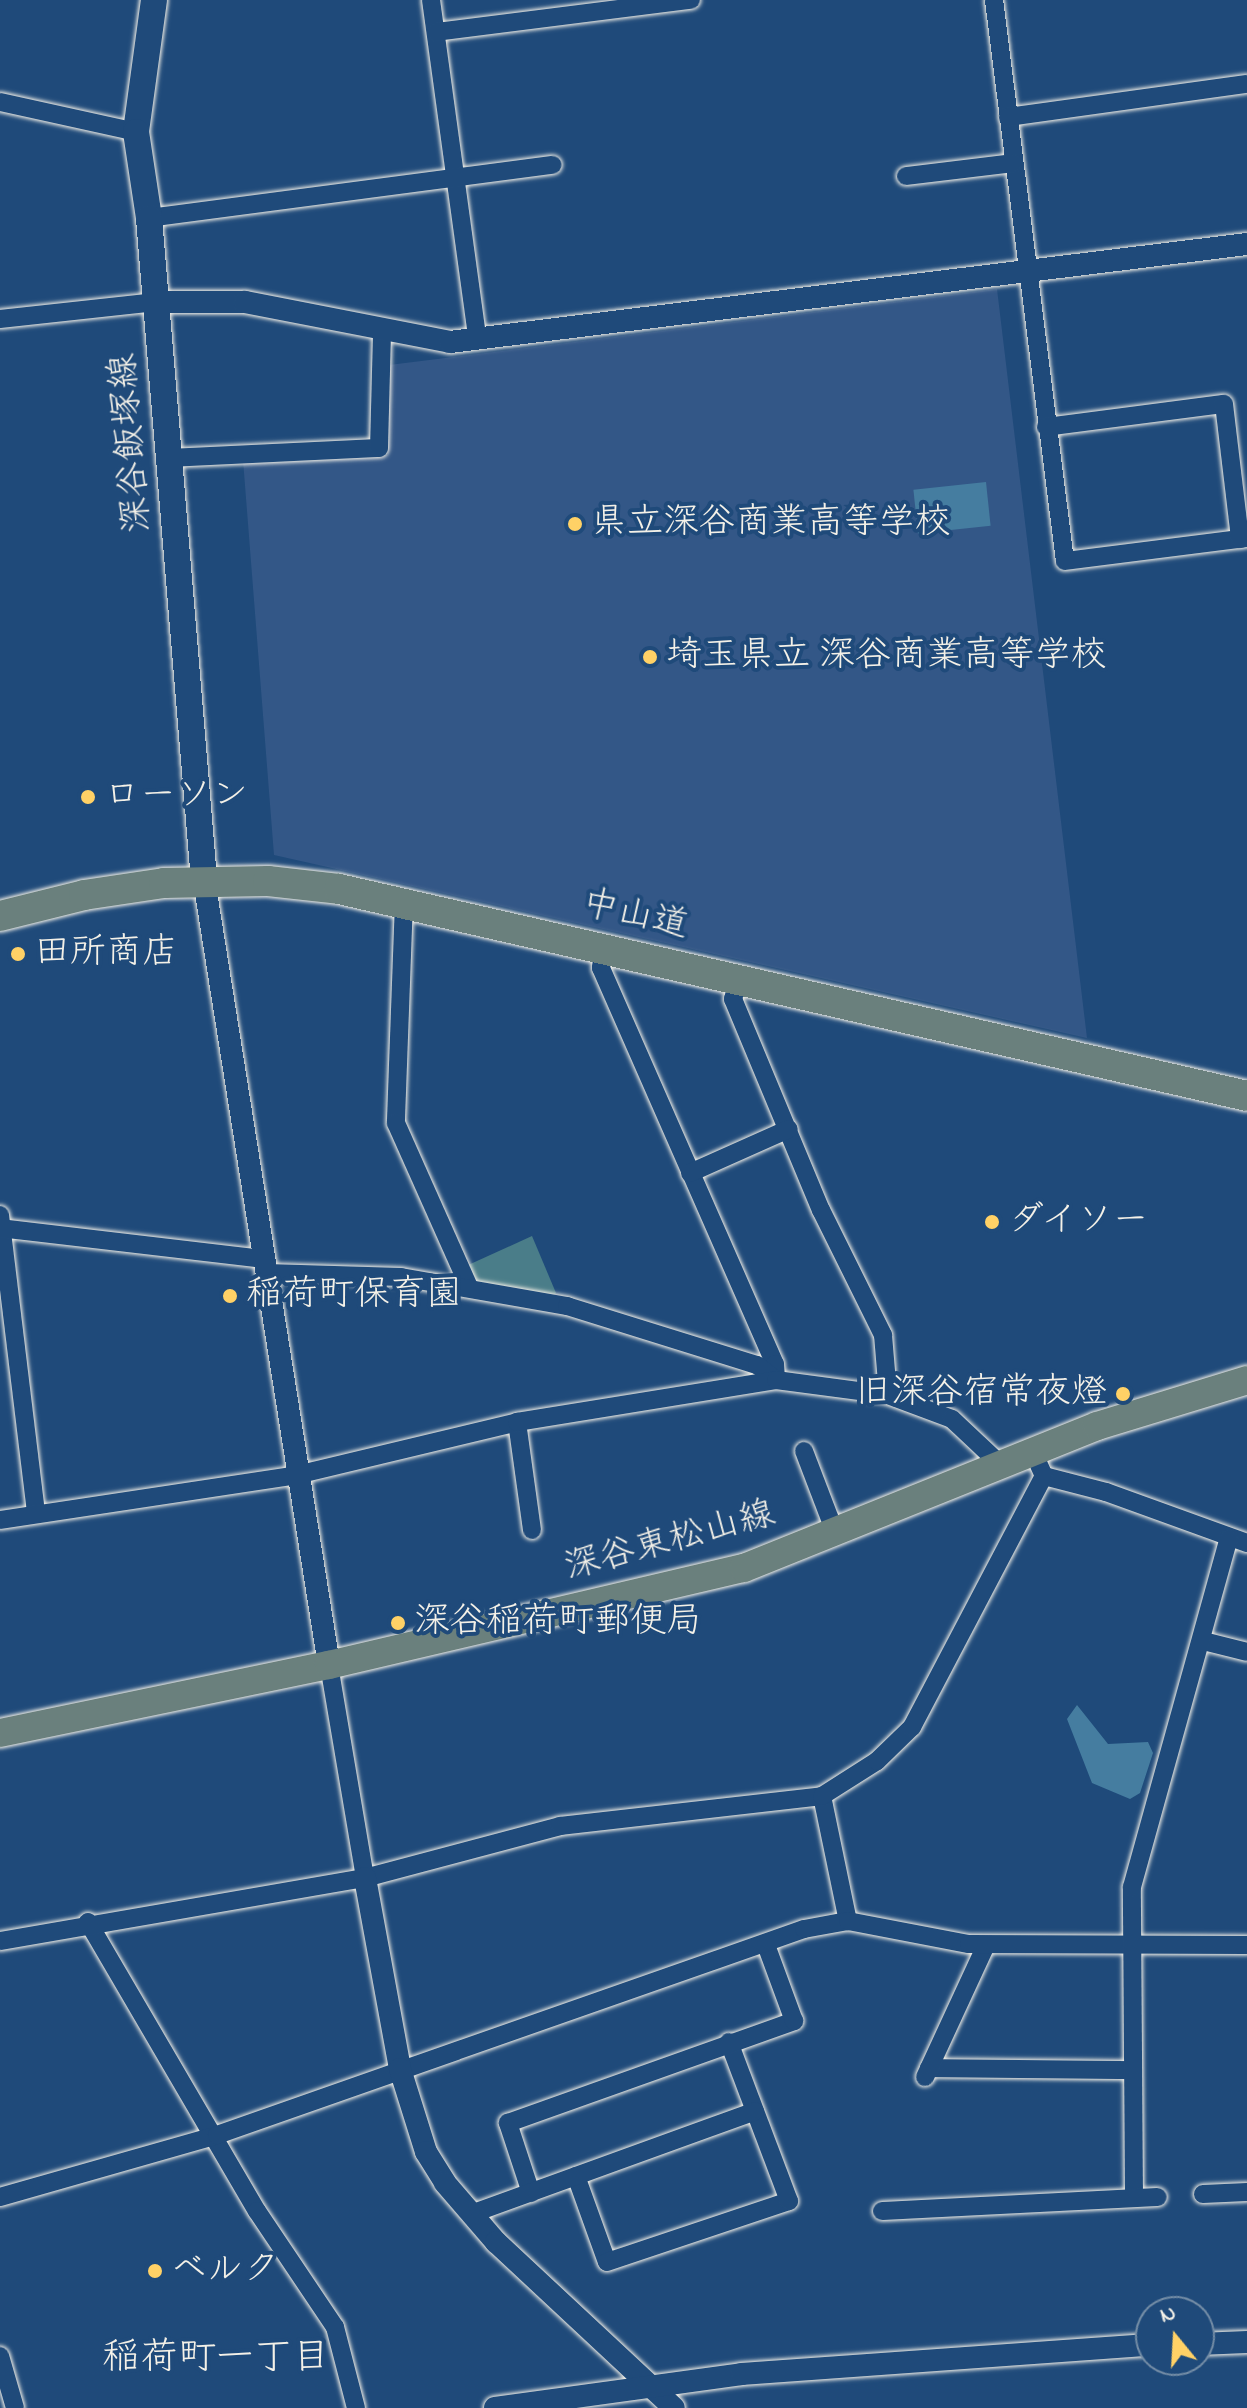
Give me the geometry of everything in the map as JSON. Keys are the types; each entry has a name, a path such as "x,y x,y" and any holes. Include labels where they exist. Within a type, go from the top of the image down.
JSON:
{"highway":[{"name":"中山道","path":"0,916 84,895 204,880 306,884 404,901 1247,1096"}],"main road":[{"name":"深谷飯塚線","path":"154,0 136,132 149,218 204,880"},
{"name":"深谷東松山線","path":"1,1728 329,1665 744,1568 1000,1464 1039,1464 1247,1380"}],"street":[{"path":"431,0 477,338"},
{"path":"436,32 691,0"},
{"path":"994,0 1046,427 1065,561 1244,539 1224,404 1046,427"},
{"path":"1008,117 1247,84"},
{"path":"0,102 136,132"},
{"path":"906,176 1013,163"},
{"path":"149,218 457,181 553,165"},
{"path":"0,319 156,302 245,302 431,341 477,338 1247,244"},
{"path":"167,458 379,448 382,331"},
{"path":"204,880 297,1475 400,2069 426,2152 471,2214 674,2408"},
{"path":"404,901 396,1123 469,1287"},
{"path":"604,948 601,968 775,1364 776,1380"},
{"path":"739,978 733,999 846,1263 883,1335 888,1395"},
{"path":"690,1173 789,1129"},
{"path":"36,1513 0,1224 266,1266 469,1287 567,1306 757,1365 776,1380"},
{"path":"0,1520 297,1475 517,1422 776,1380 888,1395 952,1419 1000,1464"},
{"path":"517,1422 532,1530"},
{"path":"804,1451 835,1532"},
{"path":"0,1941 88,1922 365,1878 560,1826 822,1796 877,1761 912,1727 1039,1464 1238,1541 1203,1641 1132,1887 1134,2198"},
{"path":"1203,1641 1247,1652"},
{"path":"822,1796 848,1921"},
{"path":"0,2197 217,2135 400,2069 766,1945 804,1929 848,1921 986,1945 1247,1945"},
{"path":"88,1922 217,2135 257,2211 335,2327 356,2408"},
{"path":"531,2193 508,2123 794,2021 766,1945"},
{"path":"986,1945 927,2073 1133,2070"},
{"path":"576,2176 607,2262 789,2201 729,2042"},
{"path":"471,2214 755,2111"},
{"path":"1203,2194 1247,2192"},
{"path":"882,2211 1158,2197"},
{"path":"1215,2343 1247,2342"},
{"path":"495,2408 651,2384 901,2359 1135,2346"},
{"path":"0,2356 15,2408"}],"shaded area":[{"name":"埼玉県立 深谷商業高等学校","path":"997,289 1087,1038 274,855 243,460 388,455 389,365"},
{"path":"986,482 991,526 918,533 913,490"},
{"path":"1077,1705 1108,1744 1148,1742 1153,1753 1140,1793 1130,1799 1092,1783 1067,1719"}],"green space":[{"path":"532,1236 556,1293 551,1298 478,1286 466,1266"}],"place":[{"name":"県立深谷商業高等学校","path":"575,524"},
{"name":"埼玉県立 深谷商業高等学校","path":"650,657"},
{"name":"ローソン","path":"88,797"},
{"name":"田所商店","path":"18,954"},
{"name":"ダイソー","path":"992,1222"},
{"name":"稲荷町保育園","path":"230,1296"},
{"name":"旧深谷宿常夜燈","path":"1123,1394"},
{"name":"深谷稲荷町郵便局","path":"398,1623"},
{"name":"ベルク","path":"155,2271"}],"district":[{"name":"稲荷町一丁目","path":"216,2360"}]}
